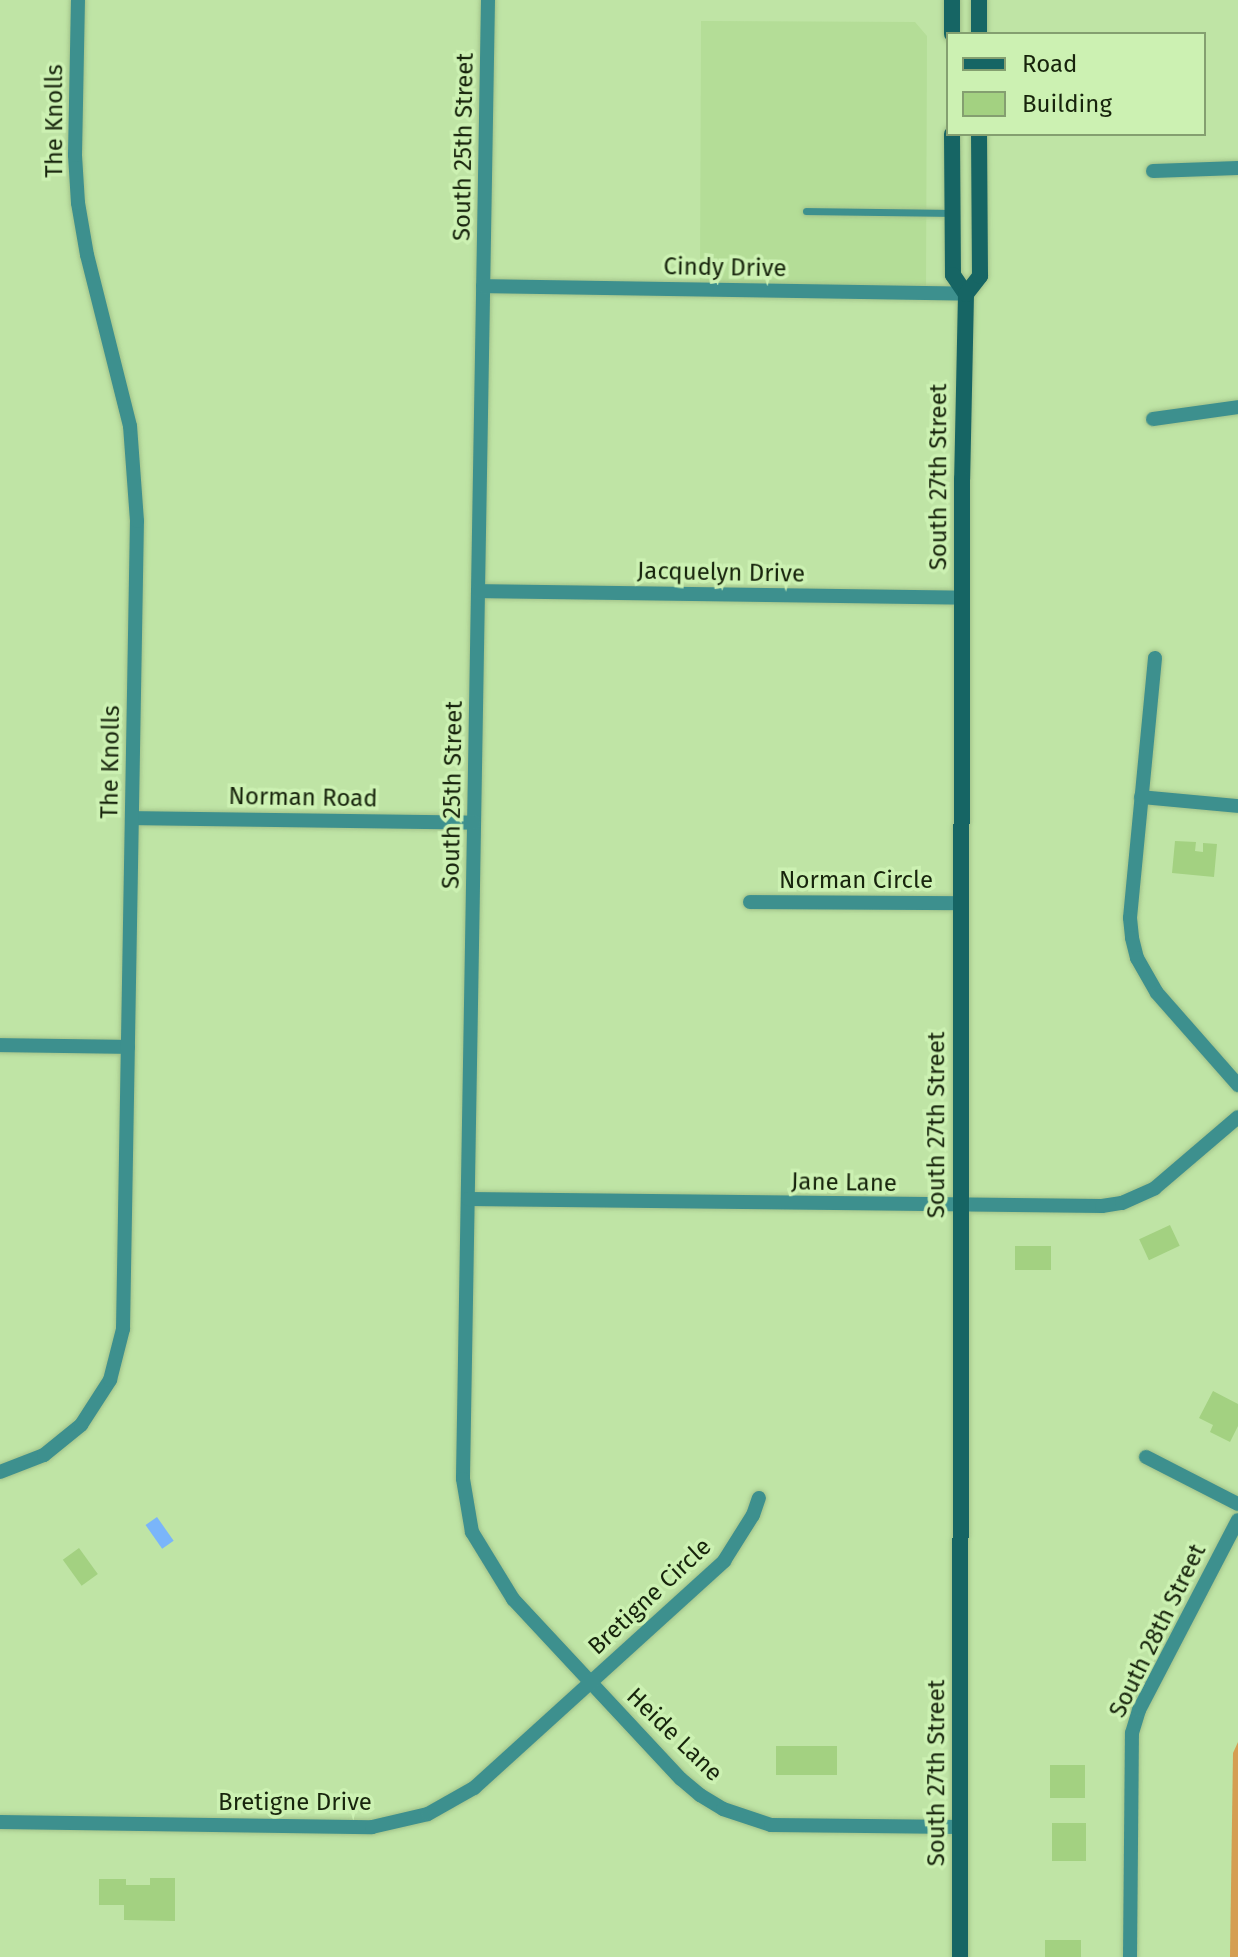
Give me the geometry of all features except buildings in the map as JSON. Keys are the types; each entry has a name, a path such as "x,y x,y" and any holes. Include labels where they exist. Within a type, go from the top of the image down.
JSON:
{"main road":[{"path":"952,0 952,32"},
{"path":"979,0 979,32"},
{"name":"South 27th Street","path":"952,136 953,275 966,294 962,598 960,1957"},
{"name":"South 27th Street","path":"966,294 980,276 979,136"}],"street":[{"name":"The Knolls","path":"0,1472 44,1455 81,1425 98,1404 119,1355 123,1329 135,473 119,374 95,291 78,203 75,155 78,0"},
{"name":"South 25th Street","path":"488,0 463,1479 472,1532 501,1583"},
{"path":"1153,171 1238,168"},
{"name":"Cindy Drive","path":"483,286 966,294"},
{"path":"1153,419 1238,407"},
{"name":"Jacquelyn Drive","path":"478,591 962,598"},
{"path":"1155,658 1130,918 1137,958 1157,993 1238,1085"},
{"path":"1141,797 1238,806"},
{"name":"Norman Road","path":"132,818 474,823"},
{"name":"Norman Circle","path":"750,902 962,903"},
{"path":"0,1045 128,1047"},
{"name":"Jane Lane","path":"468,1199 1102,1206 1122,1203 1155,1188 1238,1117"},
{"path":"1146,1457 1238,1504"},
{"name":"Bretigne Circle","path":"589,1683 724,1561 753,1515 759,1498"},
{"name":"South 28th Street","path":"1130,1957 1132,1733 1139,1710 1238,1520"},
{"name":"Heide Lane","path":"501,1583 589,1683 700,1795 746,1819 796,1827 961,1827"},
{"name":"Bretigne Drive","path":"0,1822 372,1827 398,1823 428,1814 474,1788 589,1683"}],"lane":[{"path":"806,211 952,213"}],"shaded area":[{"path":"701,21 915,22 927,36 926,293 700,289"},
{"path":"1238,1742 1238,1957 1230,1957 1233,1753"}],"water":[{"path":"157,1517 174,1541 162,1549 146,1525"}]}
